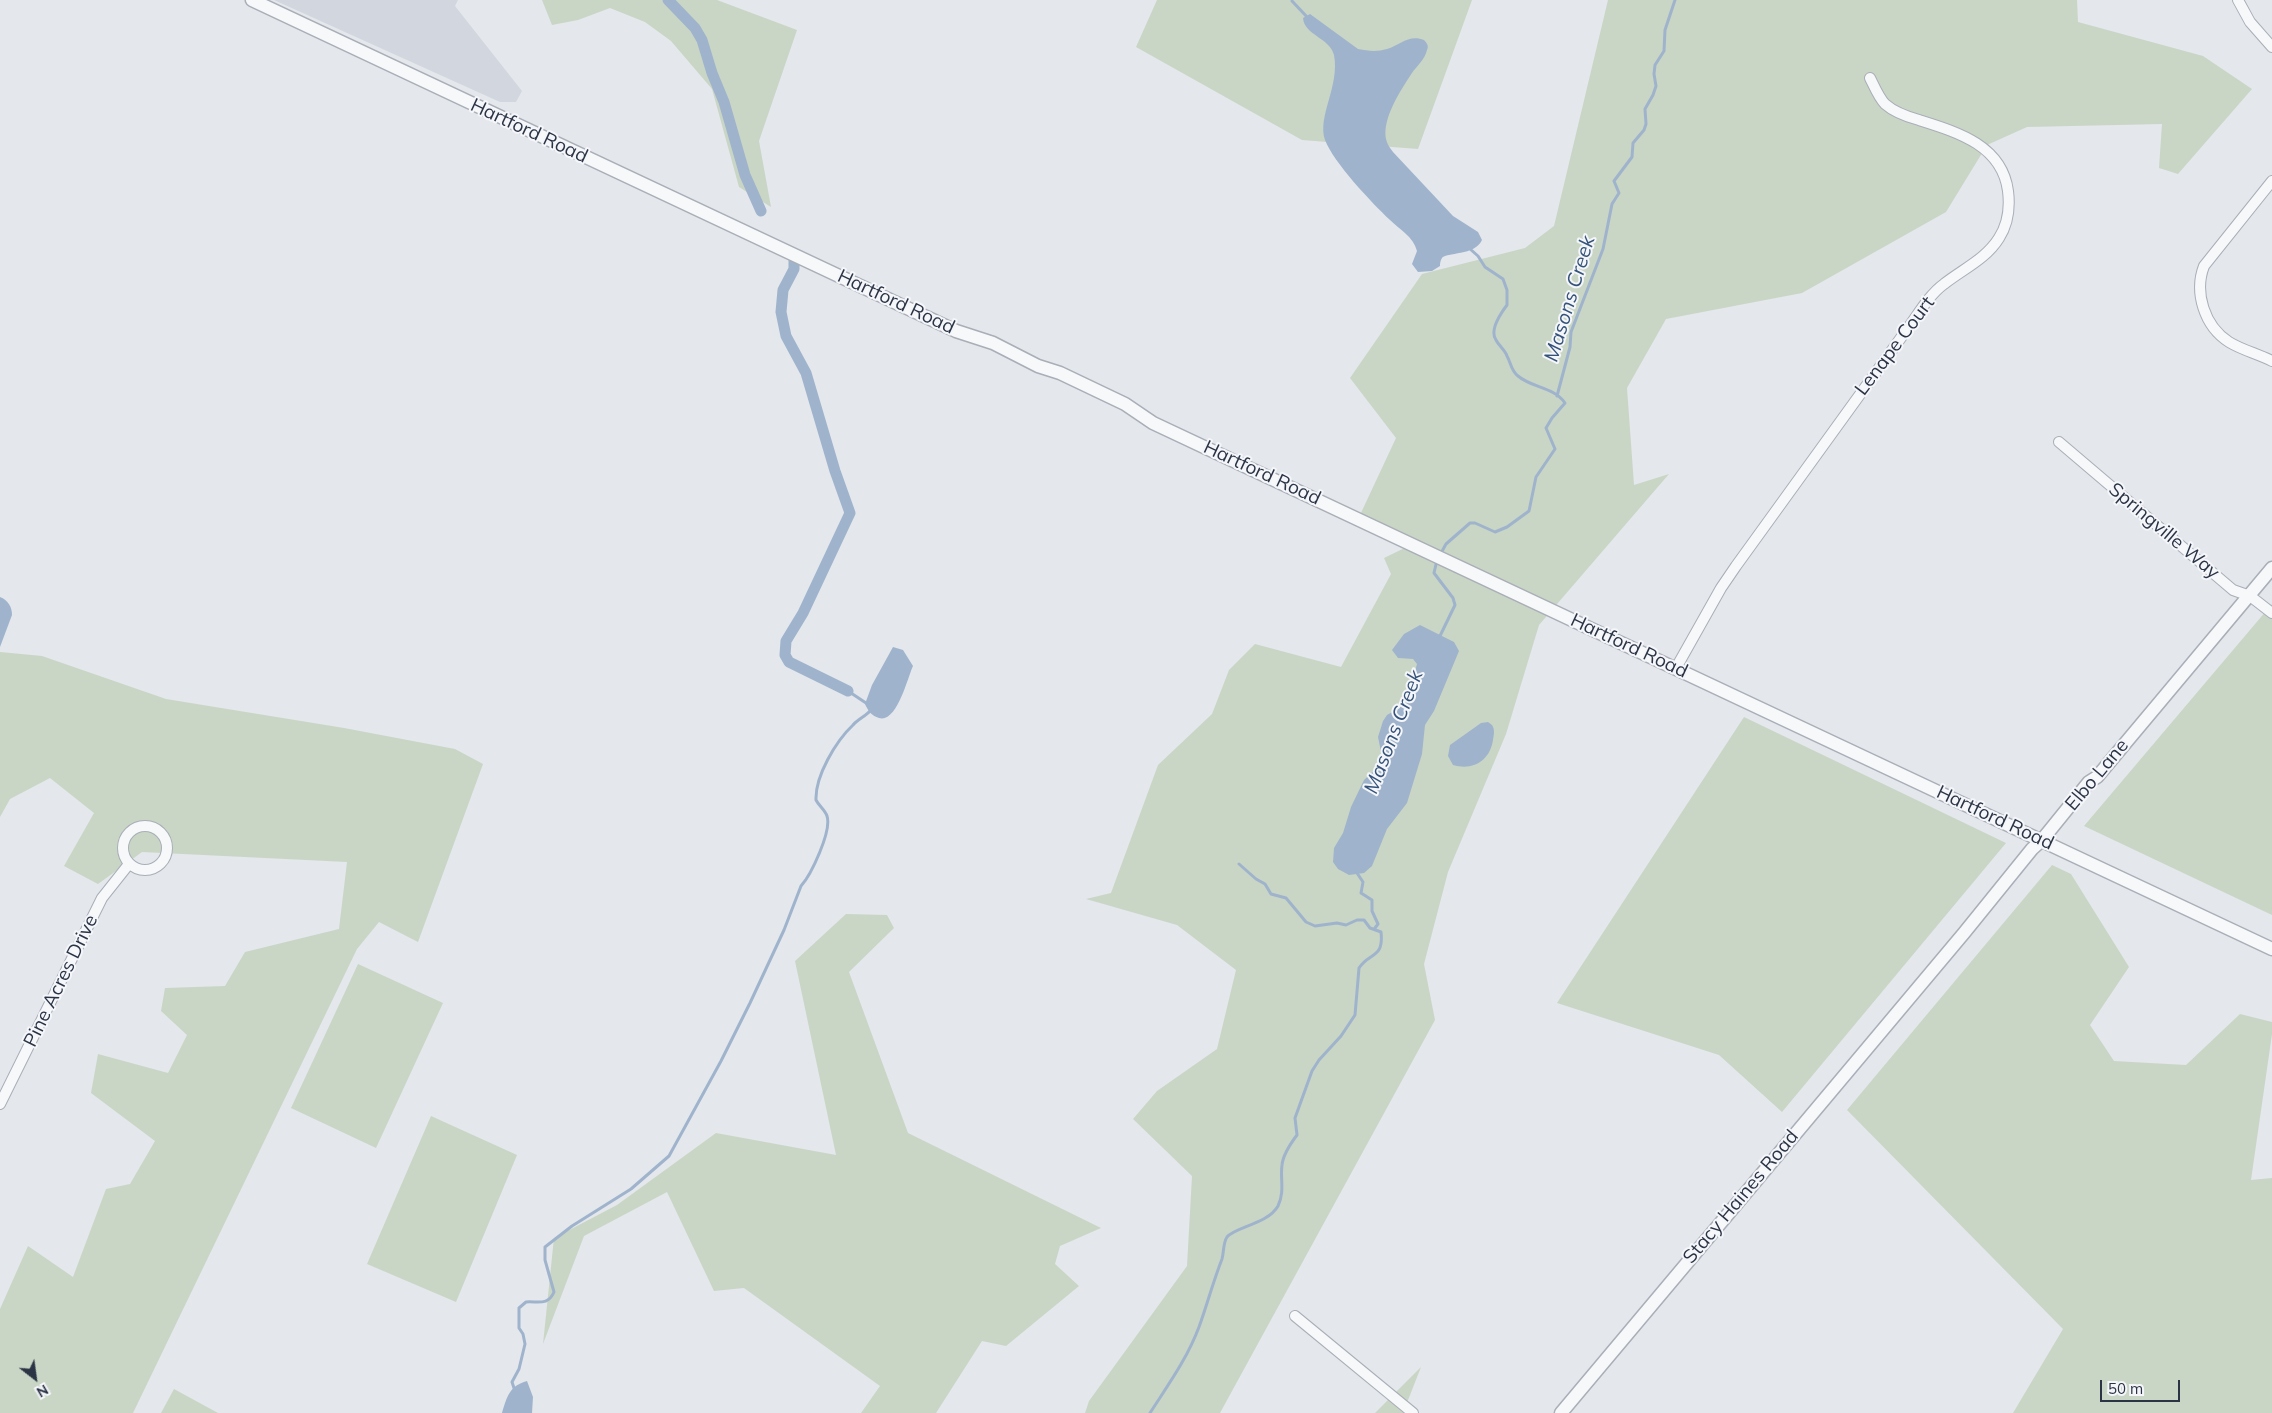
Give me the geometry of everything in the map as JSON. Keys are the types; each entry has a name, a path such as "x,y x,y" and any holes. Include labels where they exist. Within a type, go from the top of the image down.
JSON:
{"street":[{"name":"Hartford Road","path":"252,0 956,331 993,343 1038,366 1060,373 1125,404 1153,422 2272,949"},
{"path":"2238,0 2250,22 2272,47"},
{"name":"Lenape Court","path":"1676,668 1721,588 1736,566 1918,315 1938,289 1989,250 2004,229 2009,209 2008,187 2004,174 1992,156 1983,147 1966,137 1904,116 1885,104 1870,78"},
{"path":"2272,182 2204,266 2199,283 2204,308 2220,334 2236,346 2272,361"},
{"name":"Springville Way","path":"2059,442 2233,590 2250,596 2272,613"},
{"name":"Elbo Lane","path":"1923,982 2032,849 2042,840 2090,782 2097,777 2133,731 2272,568"},
{"path":"143,826 155,828 164,837 167,849 163,861 153,868 140,870 129,864 123,853 124,841 131,830 143,826"},
{"name":"Pine Acres Drive","path":"0,1104 102,898 129,864"},
{"name":"Stacy Haines Road","path":"1561,1413 1923,982"},
{"path":"1295,1316 1412,1413"}],"shaded area":[{"path":"274,0 458,0 455,6 522,91 516,102 500,102"}],"green space":[{"path":"542,0 717,0 797,30 759,141 771,207 739,187 712,89 671,41 645,22 610,8 578,20 552,25"},
{"path":"1157,0 1472,0 1418,149 1302,140 1136,47"},
{"path":"1608,0 2077,0 2078,22 2203,56 2252,89 2178,174 2159,168 2162,124 2027,127 1987,145 1946,212 1802,293 1666,319 1627,388 1634,485 1669,474 1539,625 1506,734 1448,872 1424,964 1435,1020 1220,1413 1085,1413 1089,1401 1187,1266 1192,1176 1133,1119 1157,1091 1217,1049 1236,970 1177,925 1086,899 1111,893 1158,765 1212,714 1229,670 1255,644 1341,667 1391,574 1384,558 1419,541 1360,515 1396,438 1350,378 1422,274 1525,248 1554,226"},
{"path":"2272,604 2272,915 2084,826"},
{"path":"0,652 42,656 166,699 344,728 455,749 483,764 418,942 379,922 357,949 133,1413 0,1413 0,1309 28,1246 73,1277 106,1189 130,1184 155,1141 91,1093 98,1054 168,1073 187,1035 161,1011 165,988 225,986 245,952 339,929 347,862 142,852 98,884 64,866 94,813 50,778 10,799 0,817"},
{"path":"1744,717 2006,843 1782,1112 1719,1055 1557,1003"},
{"path":"2052,865 2071,874 2129,967 2090,1025 2114,1061 2186,1065 2240,1014 2272,1022 2272,1034 2251,1180 2272,1178 2272,1413 2013,1413 2063,1329 1847,1110"},
{"path":"846,914 887,915 894,928 849,972 908,1133 1101,1228 1060,1246 1055,1264 1079,1286 1006,1346 982,1341 936,1413 861,1413 880,1386 744,1288 714,1291 667,1192 584,1236 543,1344 554,1238 617,1205 716,1133 836,1155 795,961"},
{"path":"358,964 443,1003 376,1148 291,1108"},
{"path":"431,1116 517,1155 456,1302 367,1264"},
{"path":"1421,1367 1403,1413 1375,1413"},
{"path":"174,1389 218,1413 161,1413"}],"water":[{"path":"1310,14 1358,49 1383,50 1414,38 1419,38 1426,42 1428,47 1425,56 1412,73 1393,105 1387,122 1386,141 1393,152 1453,216 1478,232 1482,240 1473,249 1445,256 1441,259 1440,266 1432,271 1418,272 1412,264 1417,251 1412,241 1382,212 1336,160 1325,140 1323,131 1334,78 1334,55 1328,44 1312,33 1304,24 1303,18"},
{"path":"0,597 9,604 12,615 0,647"},
{"path":"1420,625 1454,642 1459,651 1434,711 1425,725 1422,754 1407,803 1387,829 1372,866 1364,873 1349,875 1338,869 1333,862 1334,848 1343,833 1351,807 1364,780 1379,766 1382,757 1378,737 1383,721 1387,715 1406,704 1417,664 1413,659 1398,658 1392,650 1404,634"},
{"path":"893,647 903,650 913,666 896,707 885,718 879,718 870,713 865,704 872,685"},
{"path":"1488,722 1493,727 1494,734 1491,747 1485,758 1474,765 1453,765 1448,756 1450,745 1481,723"},
{"path":"527,1381 533,1397 532,1413 502,1413 507,1397 512,1389"}],"waterway":[{"path":"668,0 695,28 702,40 712,73 724,102 745,175 761,211"},
{"name":"Masons Creek","path":"1557,396 1570,347 1571,332 1603,249 1612,204 1619,193 1614,181 1632,157 1633,143 1644,130 1646,124 1645,109 1656,86 1655,65 1664,51 1665,30 1675,0"},
{"path":"1292,1 1308,18"},
{"name":"Masons Creek","path":"1440,555 1446,544 1470,523 1475,523 1495,532 1507,527 1529,511 1536,477 1555,449 1546,428 1565,403 1555,394 1524,380 1514,372 1506,354 1494,336 1497,322 1507,305 1507,290 1503,279 1485,267 1478,256 1469,248"},
{"path":"794,258 794,269 783,290 781,312 786,336 806,373 835,471 850,513 803,613 786,641 785,655 789,662 848,691"},
{"name":"Masons Creek","path":"1437,560 1434,573 1453,598 1455,605 1439,638"},
{"path":"848,691 869,705"},
{"path":"515,1391 512,1382 519,1369 525,1344 523,1334 519,1328 519,1308 526,1302 546,1301 554,1292 545,1260 545,1247 572,1226 631,1189 669,1156 721,1061 750,1003 784,930 801,886 810,873 824,842 828,823 827,816 816,800 819,780 823,770 846,732 871,710"},
{"name":"Masons Creek","path":"1150,1413 1177,1372 1194,1339 1222,1259 1227,1237 1237,1230 1267,1217 1278,1206 1281,1195 1284,1157 1297,1135 1295,1118 1312,1071 1319,1060 1341,1036 1355,1015 1359,968 1378,951 1381,941 1381,932 1370,928 1364,920 1357,920 1346,925 1337,923 1315,926 1306,922 1286,898 1271,894 1265,884 1256,879 1239,864"},
{"name":"Masons Creek","path":"1357,873 1363,882 1361,893 1372,900 1372,911 1378,924 1375,928"}]}
